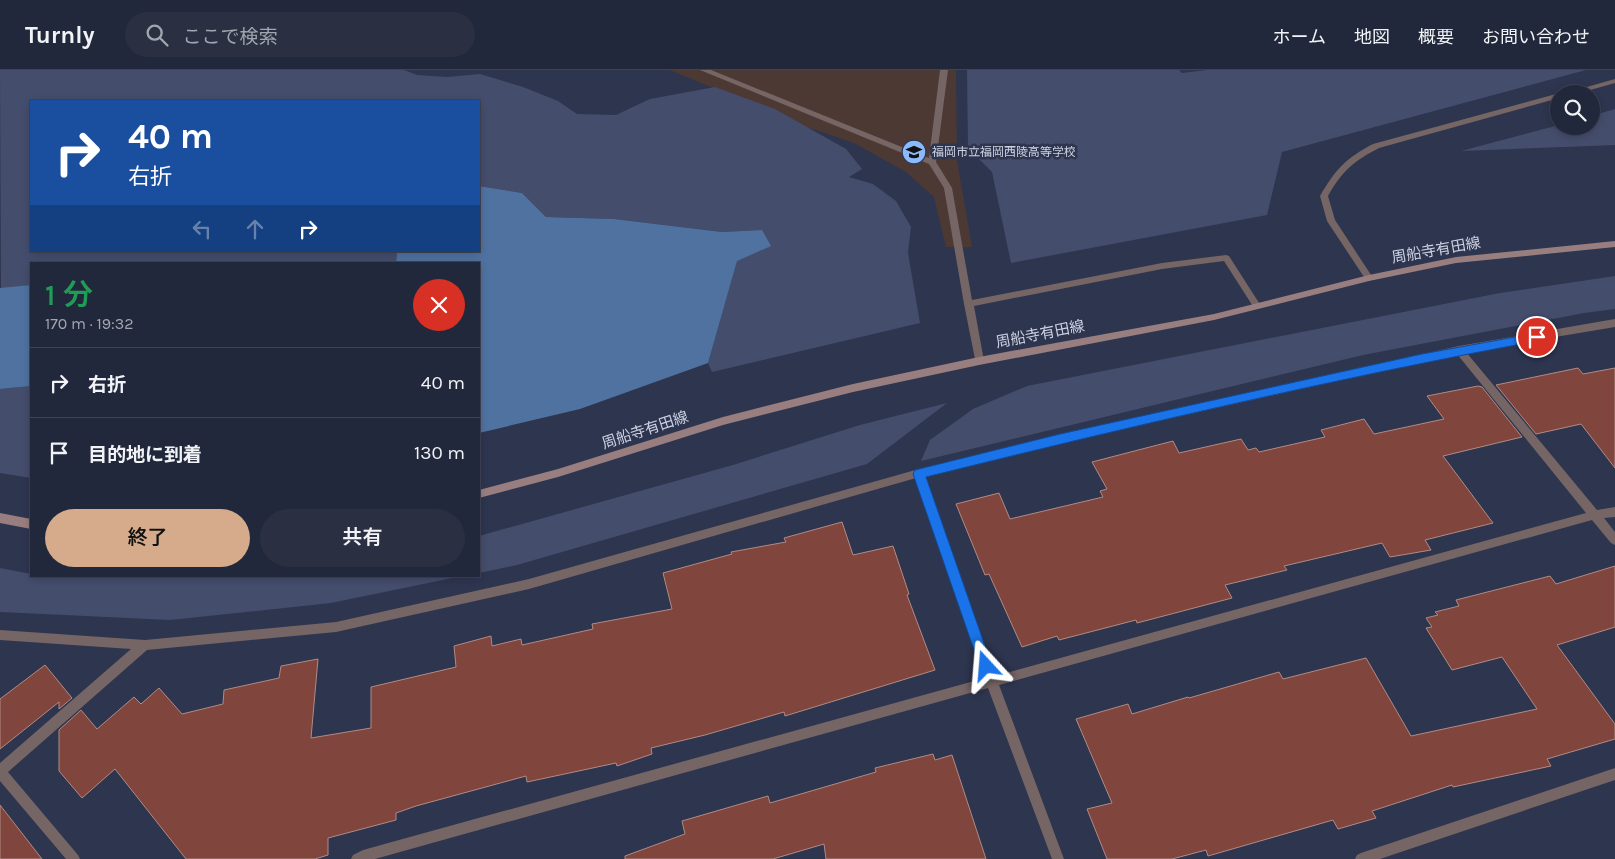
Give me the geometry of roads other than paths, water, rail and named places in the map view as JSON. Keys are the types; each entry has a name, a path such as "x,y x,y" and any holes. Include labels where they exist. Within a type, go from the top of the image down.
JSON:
{"main road":[{"name":"周船寺有田線","path":"480,494 558,474 723,421 854,388 978,361 1214,317 1369,278 1456,260 1560,248 1615,244"},
{"path":"0,518 30,524"}],"street":[{"path":"704,70 932,162 948,188 978,361"},
{"path":"932,162 944,70"},
{"path":"1598,85 1615,80"},
{"path":"1369,278 1331,221 1324,196 1338,171 1356,156 1376,146 1550,98"},
{"path":"968,304 1162,266 1226,258 1257,306"},
{"path":"0,635 145,645 336,627 529,584 919,474 1070,436 1460,350 1615,324"},
{"path":"1460,350 1615,540"},
{"path":"919,474 992,683 1058,859"},
{"path":"357,859 1595,515 1615,512"},
{"path":"74,859 0,772 145,645"},
{"path":"1362,859 1615,774"}],"place":[{"name":"福岡市立福岡西陵高等学校","path":"914,152"}]}
